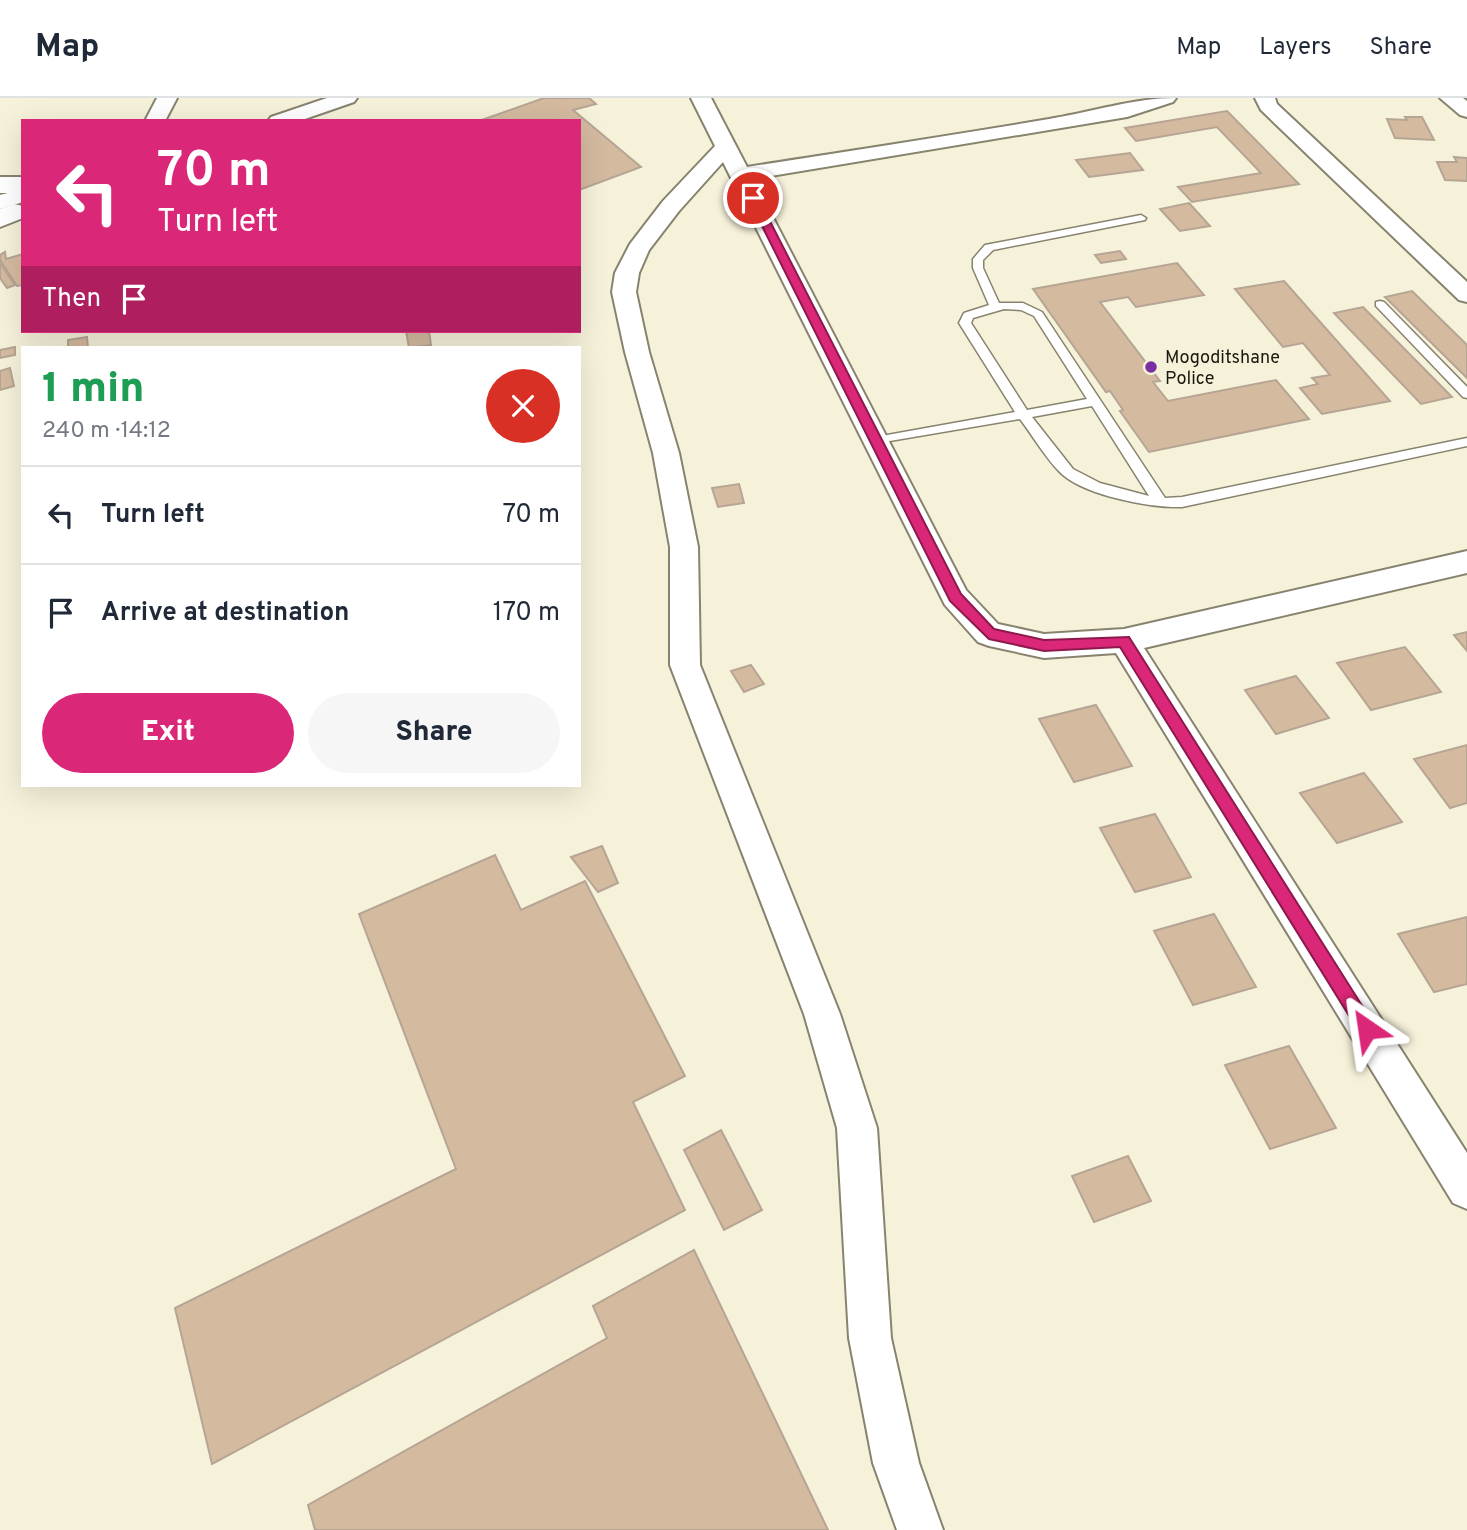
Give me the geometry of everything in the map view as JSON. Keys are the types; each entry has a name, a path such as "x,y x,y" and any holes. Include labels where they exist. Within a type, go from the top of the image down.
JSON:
{"main road":[{"path":"0,185 21,185"}],"street":[{"path":"156,119 167,98"},
{"path":"284,119 347,98"},
{"path":"701,98 955,597 989,634 1044,646 1124,641 1467,562"},
{"path":"920,1530 896,1463 870,1338 857,1128 822,1014 685,665 684,547 666,453 625,300 627,273 638,249 671,206 734,160 1051,125 1127,111 1166,98"},
{"path":"1265,98 1268,106 1467,295"},
{"path":"1450,98 1467,111"},
{"path":"1124,641 1467,1189"}],"lane":[{"path":"996,308 978,268 978,259 989,247 1141,218"},
{"path":"1380,304 1467,394"},
{"path":"1161,503 1038,314 1030,307 1020,305 973,313 965,323 1023,414 1068,472 1082,482 1161,503 1182,502 1467,442"},
{"path":"876,441 1093,402"}],"building":[{"path":"544,98 589,98 596,104 573,110 641,167 581,189 581,119 485,119"},
{"path":"1227,111 1299,184 1192,202 1178,187 1261,173 1217,127 1136,141 1125,128"},
{"path":"1405,117 1422,117 1434,140 1395,138 1387,119 1407,120"},
{"path":"1130,153 1143,170 1089,177 1076,160"},
{"path":"1454,157 1467,158 1467,181 1445,180 1437,162 1457,162"},
{"path":"1189,203 1210,226 1180,231 1160,209"},
{"path":"1120,251 1126,259 1101,263 1095,255"},
{"path":"5,252 6,259 21,255 21,285 17,286 0,260 0,255"},
{"path":"0,263 15,285 7,288 0,278"},
{"path":"1177,263 1204,295 1136,307 1128,297 1100,302 1160,381 1153,382 1168,401 1276,380 1309,419 1149,452 1120,411 1123,410 1110,391 1106,392 1033,289"},
{"path":"1284,281 1390,401 1322,414 1300,388 1318,384 1312,378 1330,375 1303,343 1283,347 1235,289"},
{"path":"1412,291 1467,345 1467,378 1385,297"},
{"path":"1363,307 1452,397 1421,404 1334,313"},
{"path":"406,333 429,333 431,345 409,346"},
{"path":"87,337 88,346 68,346 68,340"},
{"path":"15,347 15,355 0,358 0,350"},
{"path":"10,368 14,386 0,390 0,371"},
{"path":"739,484 744,503 718,507 712,488"},
{"path":"1467,632 1467,651 1454,635"},
{"path":"1405,647 1441,692 1371,710 1337,663"},
{"path":"751,665 764,684 744,692 731,671"},
{"path":"1296,676 1329,718 1276,734 1245,690"},
{"path":"1096,705 1132,766 1074,782 1039,719"},
{"path":"1467,745 1467,803 1450,808 1414,759"},
{"path":"1364,773 1402,822 1337,843 1300,793"},
{"path":"1155,814 1191,877 1135,892 1100,828"},
{"path":"602,846 618,883 598,892 571,857"},
{"path":"495,855 521,910 585,881 685,1076 633,1102 685,1210 212,1464 175,1308 456,1169 359,914"},
{"path":"1214,914 1256,987 1193,1005 1154,931"},
{"path":"1467,917 1467,984 1434,992 1398,934"},
{"path":"1289,1046 1336,1128 1270,1149 1225,1065"},
{"path":"721,1130 762,1210 724,1230 684,1150"},
{"path":"1128,1156 1151,1201 1094,1222 1072,1176"},
{"path":"694,1250 828,1530 315,1530 308,1505 607,1338 593,1306"}],"place":[{"name":"Mogoditshane Police","path":"1151,367"}],"route":[{"path":"753,198 955,597 989,634 1044,646 1124,641 1367,1029"}]}
